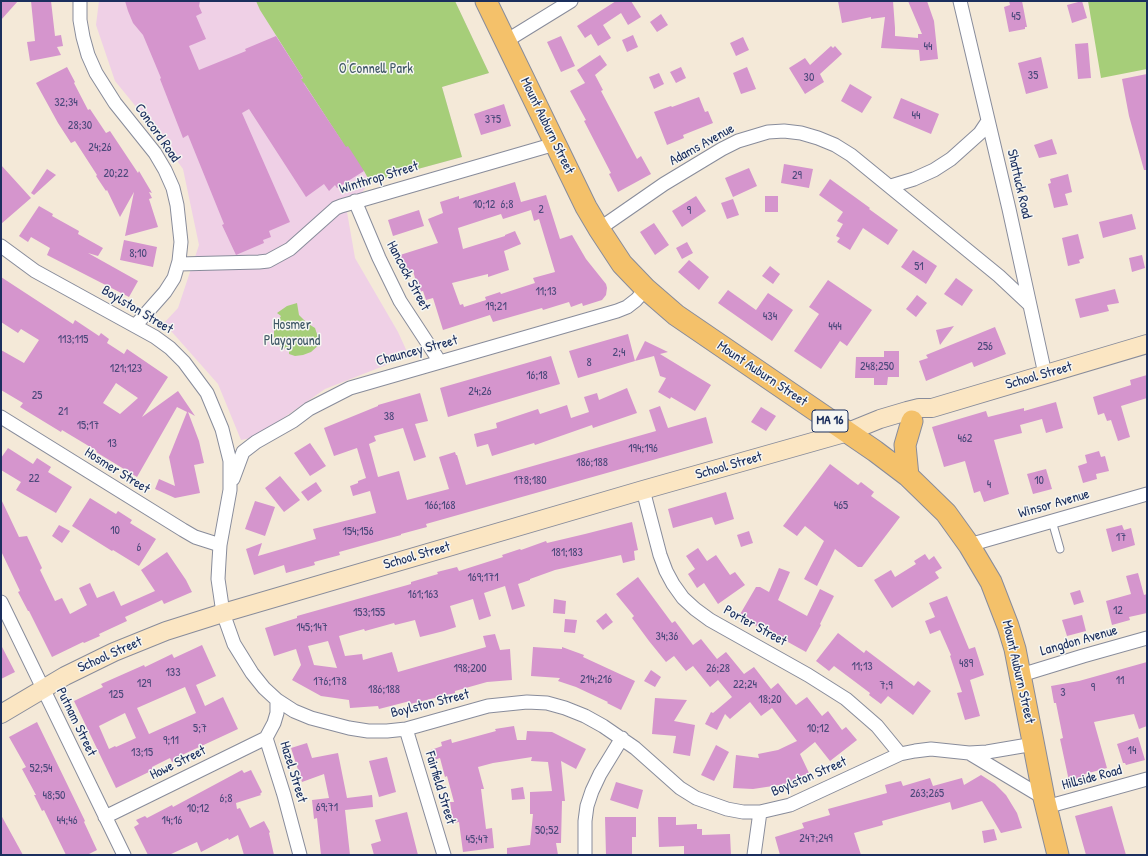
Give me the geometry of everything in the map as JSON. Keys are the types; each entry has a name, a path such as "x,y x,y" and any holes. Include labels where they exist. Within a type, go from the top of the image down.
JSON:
{"main road":[{"name":"Mount Auburn Street","path":"486,1 583,201 622,264 646,289 676,315 848,432 908,476 946,513 969,545 991,582 1000,603 1015,649 1045,802 1058,855"},
{"path":"908,476 905,446 912,420"}],"street":[{"name":"Concord Road","path":"80,1 80,20 83,38 88,55 96,72 115,103 155,153 173,188 177,205 181,242 178,264 174,278 165,292 135,326"},
{"path":"506,41 571,1"},
{"name":"Shattuck Road","path":"960,1 1009,209 1045,374"},
{"path":"890,186 914,179 934,170 951,159 980,133 988,121"},
{"name":"Adams Avenue","path":"599,229 664,184 738,141 768,132 784,131 801,133 835,145 851,155 999,276 1030,305"},
{"name":"Winthrop Street","path":"178,264 268,261 290,249 336,208 355,201 555,144"},
{"name":"Hancock Street","path":"355,201 379,258 400,301 440,362"},
{"name":"Boylston Street","path":"1,246 35,271 135,326 170,348 184,362 207,393 219,420 230,461 230,490 220,545 218,579 223,613 234,644 252,673 264,688 277,700 294,711 311,718 349,728 368,731 387,731 406,730 488,706 527,702 547,703 585,716 622,738 680,788 696,798 727,809 744,812 760,812 776,809 804,799 900,754 915,750 930,749 969,753 1003,750 1034,744"},
{"name":"Chauncey Street","path":"230,490 243,452 272,432 329,398 350,388 617,311 627,307 646,289"},
{"name":"School Street","path":"1,714 70,673 166,631 643,490 848,432 880,419 906,411 919,408 932,408 1147,344"},
{"name":"School Street","path":"848,432 878,431 921,417 932,408"},
{"name":"Hosmer Street","path":"1,417 182,530 220,545"},
{"name":"Porter Street","path":"643,490 660,555 673,584 683,598 710,620 808,675 846,699 877,726 900,754"},
{"name":"Winsor Avenue","path":"969,545 1147,494"},
{"name":"Putnam Street","path":"1,602 124,855"},
{"name":"Langdon Avenue","path":"1021,675 1147,638"},
{"name":"Hazel Street","path":"277,700 277,712 274,724 266,738 286,802 300,855"},
{"name":"Fairfield Street","path":"406,730 444,855"},
{"name":"Howe Street","path":"105,817 266,738"},
{"path":"584,855 585,821 592,791 600,774 622,738"},
{"name":"Boylston Street","path":"969,753 1045,802"},
{"name":"Hillside Road","path":"1045,802 1147,779"},
{"path":"754,855 760,812"}],"lane":[{"path":"1052,521 1060,549"}],"shaded area":[{"path":"99,1 455,1 489,73 442,87 462,157 370,182 347,212 355,258 398,332 409,356 325,389 256,437 241,440 218,384 164,323 178,308 199,245 183,169 151,125 115,81 96,25"}],"green space":[{"name":"O'Connell Park","path":"256,1 455,1 489,73 442,87 462,157 370,182 364,171 341,150 343,143 304,83 298,81 303,78 260,10"},
{"path":"1088,1 1147,1 1147,69 1101,78"},
{"name":"Hosmer Playground","path":"297,303 299,315 315,328 318,342 320,344 311,352 295,356 289,354 289,350 280,347 274,338 274,328 281,316 277,313 287,306"}],"building":[{"path":"1,1 18,1 1,20"},
{"path":"31,1 51,1 55,36 61,35 63,46 57,47 61,55 30,61 27,42 35,41"},
{"path":"125,1 200,1 199,6 202,13 196,16 206,39 189,46 199,70 246,51 245,49 276,36 303,78 301,79 346,147 348,146 364,171 337,188 335,185 329,191 324,184 306,197 249,109 242,113 290,222 269,231 271,237 263,240 264,243 236,255 222,225 224,224 188,135 183,138 160,79 161,78 143,35 133,23"},
{"path":"616,1 631,1 641,17 628,25 621,13 603,25 611,38 598,46 591,34 585,38 577,26"},
{"path":"838,1 893,1 895,36 918,38 918,34 922,34 908,1 927,1 934,21 938,59 920,61 919,50 881,48 885,17 871,19 871,17 842,23"},
{"path":"1009,1 1022,1 1027,27 1025,27 1025,29 1009,32 1004,7 1010,5"},
{"path":"1082,1 1087,18 1072,23 1067,5"},
{"path":"661,14 668,25 657,32 650,22"},
{"path":"633,35 638,47 627,52 622,40"},
{"path":"561,36 575,66 561,72 547,42"},
{"path":"743,37 749,50 736,56 730,43"},
{"path":"1088,43 1091,78 1078,79 1075,44"},
{"path":"831,46 833,48 835,46 842,54 820,74 824,82 805,94 789,68 805,58 810,65"},
{"path":"600,55 607,65 595,75 603,90 601,91 637,159 641,156 651,174 618,192 609,174 611,173 584,121 586,120 570,91 585,83 577,70"},
{"path":"1041,57 1048,88 1026,94 1018,63"},
{"path":"67,67 88,110 90,109 106,133 110,131 138,173 139,171 152,193 149,192 152,198 149,199 158,227 125,236 134,192 120,217 107,190 106,191 96,176 97,175 75,141 71,143 58,123 36,83"},
{"path":"681,67 686,78 676,83 670,72"},
{"path":"747,67 756,89 741,94 733,73"},
{"path":"659,73 664,84 654,89 649,77"},
{"path":"1147,74 1147,170 1144,170 1129,116 1122,79"},
{"path":"850,84 872,97 862,113 841,101"},
{"path":"699,97 705,112 708,111 713,123 683,135 684,138 667,145 654,112"},
{"path":"901,98 939,114 931,134 893,118"},
{"path":"504,104 511,126 481,135 474,114"},
{"path":"1052,139 1057,154 1039,158 1034,145"},
{"path":"784,164 813,169 809,188 781,183"},
{"path":"1,165 31,198 1,224"},
{"path":"749,168 757,186 733,197 725,178"},
{"path":"47,169 56,175 34,195 31,193"},
{"path":"1068,174 1072,192 1065,194 1068,205 1054,208 1048,184 1051,183 1050,179"},
{"path":"830,179 898,230 888,245 863,228 850,250 837,242 840,238 836,236 843,224 837,221 843,212 819,195"},
{"path":"515,182 521,202 546,195 560,239 572,235 586,259 606,284 606,295 602,300 583,306 582,303 571,307 569,302 493,322 490,315 443,330 433,298 426,300 423,291 419,292 413,271 406,273 400,255 438,243 428,219 443,213 440,202 459,196 459,199","holes":["531,210 534,221 539,219 555,272 533,278 535,283 501,294 500,292 485,297 486,300 464,307 463,304 460,305 452,283 488,274 488,277 509,270 504,251 521,244 515,231 505,236 463,249 458,228 501,214 503,219"]},
{"path":"696,196 706,211 682,227 672,211"},
{"path":"765,196 778,196 778,212 765,212"},
{"path":"733,199 739,215 727,219 721,203"},
{"path":"39,206 53,214 52,216 79,231 78,234 103,248 98,256 88,253 138,281 129,297 47,255 50,248 31,237 28,242 19,236"},
{"path":"419,210 424,226 393,236 388,220"},
{"path":"1132,214 1136,229 1103,238 1099,222"},
{"path":"654,223 669,245 655,255 640,232"},
{"path":"1078,234 1084,258 1079,260 1080,263 1068,266 1062,238"},
{"path":"124,240 157,247 153,267 120,260"},
{"path":"687,242 693,253 682,259 676,248"},
{"path":"913,250 937,266 926,284 901,267"},
{"path":"1142,255 1145,268 1132,272 1129,258"},
{"path":"689,260 709,277 699,290 678,272"},
{"path":"770,266 780,274 773,284 762,276"},
{"path":"1,277 73,324 75,320 99,336 101,333 109,339 107,343 124,354 127,349 168,377 142,417 178,391 195,416 188,412 199,441 204,463 194,465 200,493 175,498 155,489 159,479 175,486 169,457 187,412 177,407 137,477 62,430 61,432 20,407 23,403 1,390 1,350 24,363 39,340 21,329 18,333 1,322","holes":["116,383 138,398 120,414 103,403"]},
{"path":"956,278 973,290 962,306 944,294"},
{"path":"828,280 872,310 847,346 840,341 821,369 794,351 819,314 809,307"},
{"path":"1115,289 1119,303 1107,305 1109,311 1080,318 1075,299"},
{"path":"728,290 756,310 768,293 793,310 772,341 718,303"},
{"path":"917,295 927,303 916,317 906,309"},
{"path":"954,326 940,345 936,330"},
{"path":"995,327 1006,354 974,367 972,362 926,381 919,361 928,358 926,355"},
{"path":"628,334 635,361 578,378 569,351"},
{"path":"645,341 668,352 660,354 711,385 695,411 671,397 670,399 658,392 666,378 660,376 654,356 635,361"},
{"path":"884,351 899,351 899,377 888,377 887,385 874,385 874,378 855,378 856,357 884,357"},
{"path":"551,356 560,384 448,417 440,388"},
{"path":"1147,375 1147,398 1121,406 1130,437 1118,441 1111,420 1107,421 1104,413 1098,415 1093,397 1131,385 1130,380"},
{"path":"627,388 637,413 593,428 592,425 535,445 534,443 492,456 488,444 477,447 474,434 497,428 496,423 538,409 540,414 567,405 571,418 589,412 584,397 597,393 599,400"},
{"path":"420,393 428,421 415,424 426,457 414,461 403,428 374,436 376,441 369,444 378,477 399,471 407,500 449,489 439,457 455,452 466,485 656,431 649,410 660,406 668,428 706,417 713,443 426,524 427,527 339,552 340,555 314,562 315,565 286,573 284,565 254,575 246,549 262,543 258,556 316,539 313,529 376,513 370,491 353,496 350,486 366,478 357,448 334,456 324,428 378,405"},
{"path":"1056,402 1063,428 1046,433 1042,419 1020,425 1022,433 994,440 1009,494 984,502 980,491 974,493 965,461 944,467 932,427 986,411 988,417 1024,408 1024,411"},
{"path":"761,407 776,416 766,431 751,422"},
{"path":"310,443 326,466 310,476 294,453"},
{"path":"8,448 33,464 37,458 51,467 48,472 72,487 56,513 16,490 21,482 1,470 1,458"},
{"path":"1099,451 1101,457 1105,456 1109,471 1096,474 1097,479 1083,483 1078,466 1087,463 1085,455"},
{"path":"830,464 858,485 861,482 874,492 871,496 900,517 862,567 858,567 835,549 817,586 804,579 824,541 805,526 797,536 783,526"},
{"path":"1046,469 1052,489 1033,494 1027,474"},
{"path":"280,476 300,500 284,512 265,488"},
{"path":"316,482 322,491 308,501 301,492"},
{"path":"726,492 734,519 715,525 712,517 673,528 668,509"},
{"path":"90,498 116,514 118,511 132,520 130,523 156,539 139,566 72,526"},
{"path":"1,499 19,537 27,536 42,568 40,570 55,601 62,598 70,614 87,605 79,588 90,583 97,598 114,591 121,606 155,591 141,570 167,552 186,580 192,592 164,604 162,600 125,617 127,621 99,634 100,636 84,643 83,642 52,657 18,592 20,591 1,551"},
{"path":"255,501 275,507 265,536 245,529"},
{"path":"632,522 638,550 634,551 635,560 623,563 621,555 555,570 530,579 518,584 525,606 512,610 505,586 484,593 491,616 479,620 473,599 450,606 456,627 444,631 420,637 415,620 395,625 394,623 365,631 364,629 339,636 345,656 362,654 363,660 392,652 398,672 486,647 483,636 495,634 500,650 510,649 512,680 487,682 455,691 455,693 410,704 410,701 379,709 378,706 350,708 349,700 321,696 292,680 301,665 296,649 274,656 265,628 297,618 297,616 411,584 411,582 438,574 437,572 457,567 459,571 546,541 547,543","holes":["328,641 337,668 314,665 308,646"]},
{"path":"59,525 70,531 62,543 52,536"},
{"path":"1122,525 1124,530 1131,528 1135,545 1112,552 1106,529"},
{"path":"749,531 753,543 741,547 737,535"},
{"path":"698,548 707,561 716,555 730,575 735,572 745,585 718,604 704,583 697,588 688,574 695,569 686,556"},
{"path":"925,554 929,560 934,556 942,568 935,572 939,578 892,608 874,580 891,570 895,577 916,564 914,561"},
{"path":"779,568 790,572 778,600 807,616 820,589 834,596 820,624 821,625 806,652 739,616 756,587 760,587 769,592"},
{"path":"1138,573 1144,595 1147,594 1147,613 1129,617 1130,620 1112,625 1106,601 1131,594 1126,576"},
{"path":"638,577 672,623 675,621 693,645 701,639 717,659 726,652 744,674 754,667 771,689 778,683 796,705 807,697 822,716 828,711 842,730 846,727 857,740 830,761 815,742 800,754 809,773 786,784 753,789 733,788 736,755 759,758 758,754 778,750 797,741 772,708 761,716 750,702 730,719 725,714 717,730 705,724 711,712 713,713 732,697 718,680 710,687 693,666 686,671 674,656 666,662 649,641 632,618 634,616 616,594"},
{"path":"1080,590 1084,602 1074,605 1070,593"},
{"path":"947,596 969,649 975,647 984,675 970,680 980,716 965,720 957,693 962,692 950,656 951,655 940,630 930,634 925,621 935,617 929,603"},
{"path":"554,599 566,601 565,614 553,613"},
{"path":"606,613 613,622 603,630 596,621"},
{"path":"1082,615 1086,631 1067,636 1062,620"},
{"path":"565,619 577,620 575,633 564,632"},
{"path":"838,633 864,653 866,650 914,686 918,681 931,691 913,715 888,696 881,704 869,695 870,693 834,666 829,671 816,661"},
{"path":"1,645 15,672 1,679"},
{"path":"202,645 216,676 196,685 205,706 223,697 238,729 182,755 183,757 172,762 170,758 152,767 153,770 116,788 74,701 103,687 101,684 144,665 145,667 172,654 174,658","holes":["185,687 196,713 149,734 137,708","125,713 136,738 109,749 99,726"]},
{"path":"533,647 562,649 562,647 584,655 583,657 635,681 621,710 607,703 608,702 576,687 558,681 560,678 531,676"},
{"path":"1147,662 1147,726 1139,729 1134,714 1094,722 1107,768 1085,774 1086,778 1069,781 1060,739 1063,738 1051,686 1079,681"},
{"path":"651,670 661,677 655,687 644,681"},
{"path":"655,698 687,700 674,721 695,725 690,756 673,753 676,736 652,734"},
{"path":"37,722 85,821 84,822 97,850 87,855 66,855 44,810 42,811 34,795 36,795 22,769 26,767 9,737"},
{"path":"514,726 517,740 526,740 527,731 552,732 586,749 576,769 561,761 565,801 562,801 561,843 556,843 558,855 507,855 507,848 530,845 533,814 530,814 530,792 552,791 548,762 531,761 532,757 493,763 478,767 484,789 481,789 486,829 492,828 494,848 463,852 459,822 453,823 450,802 454,802 447,776 445,777 440,758 434,760 431,750 442,746 441,742 451,739 452,743 496,731 495,729"},
{"path":"1138,737 1145,760 1126,765 1123,763 1117,744"},
{"path":"307,743 312,758 338,753 347,798 372,795 373,807 345,810 350,855 321,855 317,818 314,819 312,800 329,798 324,774 302,782 291,748"},
{"path":"716,745 729,752 714,781 701,775"},
{"path":"387,757 396,792 379,797 369,761"},
{"path":"242,770 244,773 251,770 262,792 260,794 261,795 236,803 237,809 240,808 250,828 264,821 270,832 274,855 244,855 238,835 229,840 228,838 201,852 197,842 169,855 148,855 134,827 139,824 136,820 145,816 147,818 172,805 173,807"},
{"path":"981,775 995,784 1006,795 1017,813 1022,828 1001,833 982,801 952,810 950,802 882,821 883,825 854,833 861,855 780,855 775,837 804,828 802,823 830,815 828,809 887,793 885,785 901,781 903,786 930,778 933,786 962,778 964,785"},
{"path":"616,782 643,790 638,809 610,800"},
{"path":"523,787 525,799 512,800 511,789"},
{"path":"1112,806 1126,855 1086,855 1075,816"},
{"path":"407,812 418,855 374,855 371,844 381,841 375,820"},
{"path":"1,815 23,855 1,855"},
{"path":"605,817 636,817 636,837 632,837 632,855 606,855"},
{"path":"658,817 676,817 676,825 697,824 697,829 702,829 702,835 730,834 731,855 684,855 684,846 659,847"},
{"path":"994,829 997,840 984,843 982,831"}]}
